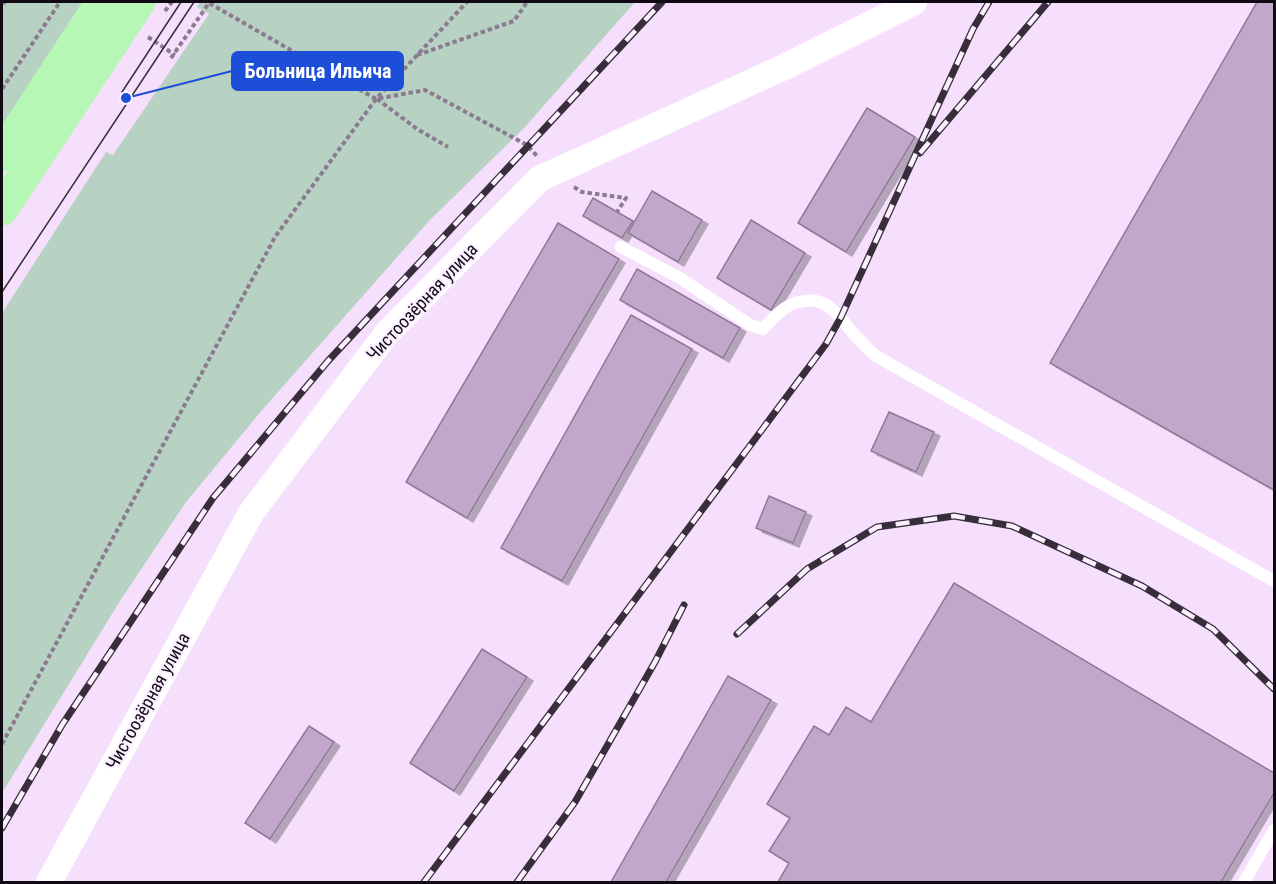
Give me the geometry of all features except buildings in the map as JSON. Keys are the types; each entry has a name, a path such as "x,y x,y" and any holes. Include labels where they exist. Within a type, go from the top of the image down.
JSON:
{"main road":[{"path":"2,155 102,2"},
{"path":"2,209 139,2"}],"street":[{"name":"Чистоозёрная улица","path":"49,882 250,513 387,333 539,179 780,69 914,2"}],"lane":[{"path":"621,247 680,278 750,325 762,329 794,303 809,301 824,303 835,309 876,357 1275,581"},
{"path":"1244,882 1275,830"}],"path":[{"path":"2,3 6,2"},
{"path":"2,89 60,2"},
{"path":"2,744 275,237 376,99 467,2"},
{"path":"416,56 514,21 527,2"},
{"path":"148,37 173,56 209,3 376,99 417,129 448,147"},
{"path":"376,99 425,90 528,145 551,174 582,192 626,198 617,212"}],"green space":[{"path":"2,2 86,2 2,130"},
{"path":"200,2 635,2 525,127 429,221 263,409 186,502 120,601 2,793 2,313 106,152 113,155 209,14 197,7"}],"tram line":[{"path":"122,92 181,2"},
{"path":"2,292 194,2"}],"railway":[{"path":"2,828 62,725 213,498 328,361 662,2"},
{"path":"424,882 826,344 841,317 973,29 989,2"},
{"path":"920,153 1048,2"},
{"path":"737,634 807,569 877,527 954,516 1012,526 1142,586 1213,629 1274,689"},
{"path":"517,882 575,802 655,662 684,605"}],"place":[{"name":"Больница Ильича","path":"126,98"}]}
